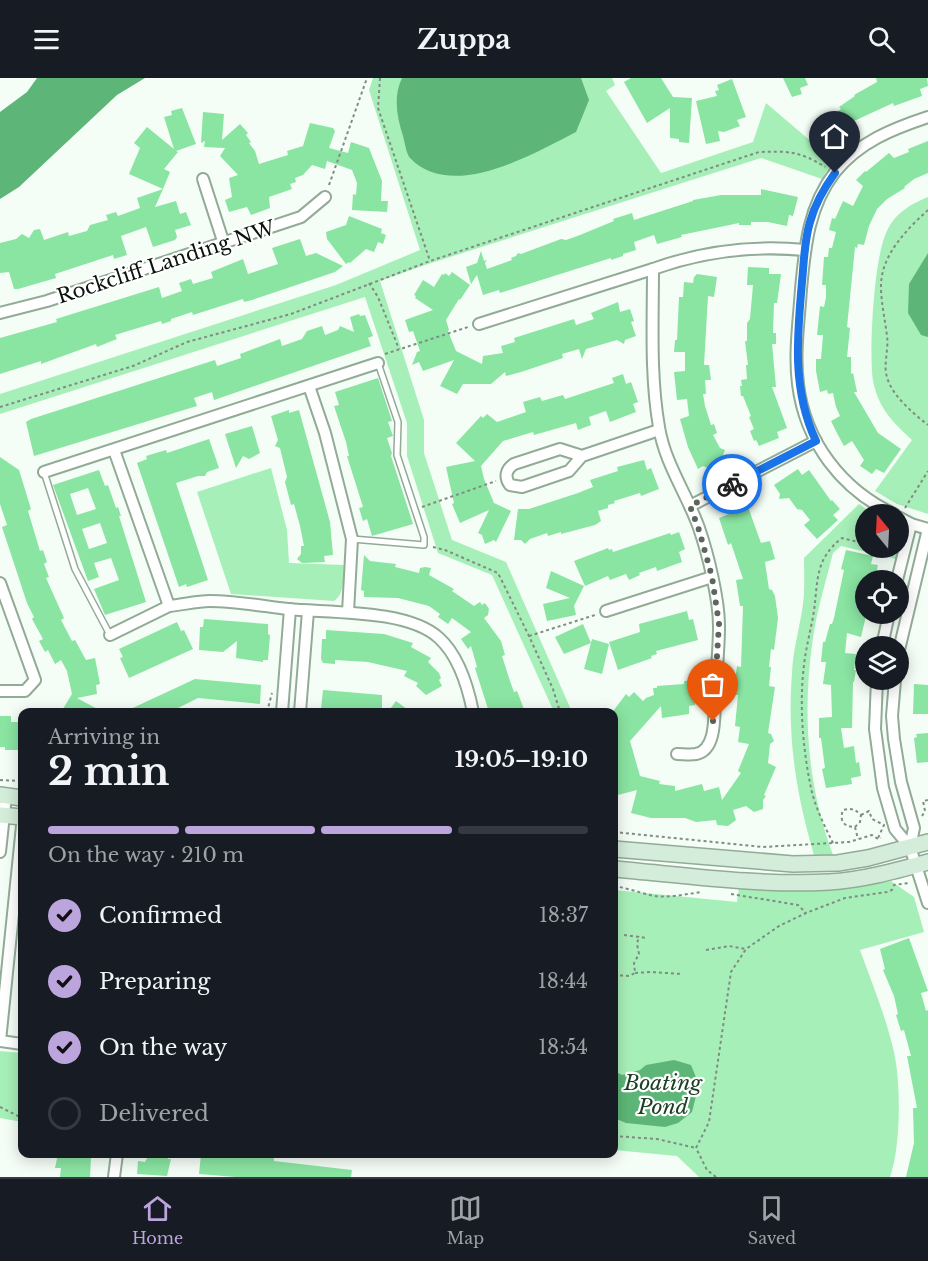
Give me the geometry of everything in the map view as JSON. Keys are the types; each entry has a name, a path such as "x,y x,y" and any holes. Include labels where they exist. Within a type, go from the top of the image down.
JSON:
{"street":[{"path":"874,504 834,469 816,441 802,406 797,368 805,250 814,210 835,173 854,153 877,137 900,126 928,117"},
{"path":"203,179 224,244"},
{"name":"Rockcliff Landing NW","path":"0,313 47,301 301,217 325,197"},
{"path":"479,324 692,256 732,249 805,250"},
{"path":"653,269 654,389 659,430 675,478 690,506 699,530 712,577 719,624 710,744 704,751 696,754 677,754"},
{"path":"44,471 309,386 381,359"},
{"path":"309,386 325,433 352,539 348,612"},
{"path":"582,456 560,449 514,464 508,470 508,481 514,487 522,487 569,471 582,456 659,430"},
{"path":"690,506 816,441"},
{"path":"114,450 169,606"},
{"path":"900,570 911,524 928,529 901,636"},
{"path":"606,611 712,577"},
{"path":"0,583 35,680 26,691 0,691"},
{"path":"110,635 169,606 209,601 348,612 393,618 420,625 439,638 461,673 472,708"},
{"path":"282,708 290,609"},
{"path":"300,708 308,610"},
{"path":"876,690 875,729 883,789 895,829 922,864 928,903"},
{"path":"888,690 893,692 893,728 897,763 914,828 910,847"},
{"path":"0,852 3,795 18,797"},
{"path":"2,815 18,817"},
{"path":"618,849 793,864 838,863 868,858 928,842"},
{"path":"618,869 805,883 857,879 922,864"},
{"path":"18,865 0,1041 18,1043"},
{"path":"114,1177 116,1158"}],"lane":[{"path":"352,539 424,545 424,537 397,455 398,422 381,359"},
{"path":"44,471 75,568 110,635"}],"path":[{"path":"329,185 367,78"},
{"path":"380,78 378,108 430,261"},
{"path":"0,407 133,366 187,342 291,314 430,261 759,152 786,151 807,156 835,173"},
{"path":"928,210 909,226 888,258 881,284 888,338 886,376 903,403 928,425"},
{"path":"369,283 378,297 399,349"},
{"path":"381,359 399,349 479,324"},
{"path":"907,504 928,471"},
{"path":"415,510 493,481 508,481"},
{"path":"833,843 811,790 804,732 804,665 814,612 816,579 822,560 830,547 842,538 855,541"},
{"path":"424,545 446,550 498,573 530,636 559,708"},
{"path":"530,636 606,611"},
{"path":"0,780 18,781"},
{"path":"927,824 921,817 925,811 923,801 928,800"},
{"path":"850,808 861,815 860,822 855,827 848,827 842,822 843,810 850,808"},
{"path":"618,832 763,847 833,843 872,835 880,838 884,825 872,819 869,811 861,815"},
{"path":"855,827 858,839"},
{"path":"696,1149 709,1122 731,972 746,949 779,926 806,913 845,898 887,892 892,890 894,885 899,885"},
{"path":"618,887 652,896 678,896 707,892"},
{"path":"730,894 798,905 806,913"},
{"path":"624,935 647,938"},
{"path":"635,973 634,963 639,954 637,944 639,936"},
{"path":"706,951 729,946 746,949"},
{"path":"618,975 629,976 635,973 650,972 683,974"},
{"path":"0,1107 18,1116"},
{"path":"618,1136 657,1139 696,1149 707,1170 716,1177"}],"shaded area":[{"path":"373,78 612,78 615,85 606,91 661,173 753,142 766,103 833,160 822,179 761,158 380,281 424,420 424,453 452,540 506,562 570,708 552,708 492,575 438,553 407,456 407,423 365,297 0,414 0,394 336,285 420,250 369,90"},
{"path":"928,197 928,514 909,508 909,504 897,504 875,491 912,440 890,418 880,402 873,379 872,357 874,299 883,243 890,225 910,206"},
{"path":"271,468 287,530 289,563 344,565 342,590 334,601 231,594 197,492"},
{"path":"855,508 855,549 841,546 833,553 819,606 813,638 808,693 812,775 824,829 833,855 814,855 802,810 794,765 791,697 795,647 804,598 804,558"},
{"path":"891,881 914,897 924,932 860,950 879,1000 896,1065 899,1097 898,1132 890,1177 699,1177 677,1156 618,1150 618,890 737,902 739,887 800,891 844,888"},
{"path":"0,1051 18,1053 18,1121 0,1118"}],"water":[{"path":"37,78 145,78 117,95 19,187 0,199 0,112 27,92"},
{"path":"402,78 581,78 589,100 576,132 517,161 470,175 448,175 428,170 409,156 397,107"},
{"path":"928,253 928,337 921,335 908,313 909,284"},
{"name":"Boating Pond","path":"674,1060 691,1065 698,1082 696,1096 692,1112 678,1123 665,1127 626,1123 618,1120 618,1073 622,1075 640,1070 646,1065"}],"building":[{"path":"631,78 661,78 673,97 692,98 689,143 670,138 670,108 647,123 624,82"},
{"path":"783,78 805,78 808,85 800,88 802,94 792,97"},
{"path":"876,78 927,78 928,86 920,89 922,96 894,106 893,103 854,121 855,123 835,136 826,121 854,95 877,82"},
{"path":"732,79 746,117 737,120 740,126 724,132 718,131 720,141 706,144 696,101 717,96 715,91 719,90 717,85"},
{"path":"182,108 196,144 176,151 178,152 164,169 170,172 163,189 129,174 140,148 134,143 147,127 174,149 164,117 172,115 171,111"},
{"path":"203,112 224,114 222,140 240,124 248,133 246,135 259,164 288,155 287,151 303,146 310,123 333,128 335,131 329,148 348,153 351,142 369,148 382,181 381,201 388,201 387,212 352,210 353,194 356,195 357,183 352,170 327,161 325,169 312,165 303,175 295,178 296,182 290,184 292,189 269,197 270,208 251,215 247,207 229,212 225,200 232,197 229,178 238,175 220,156 225,148 204,147 205,141 201,143"},
{"path":"928,141 928,173 914,179 877,209 864,245 858,244 857,248 855,247 847,327 850,328 847,357 851,357 851,374 853,373 857,392 854,392 878,433 901,449 884,473 876,469 872,474 860,466 864,460 852,441 844,446 831,421 840,416 833,393 828,394 827,390 820,392 816,359 821,359 823,335 817,335 820,306 824,307 826,297 826,285 822,285 824,257 828,257 836,232 829,230 832,218 835,219 843,201 853,206 863,186 856,180 889,153 894,158"},
{"path":"163,189 155,207 176,201 180,214 186,212 191,225 175,230 177,237 175,240 153,247 146,227 121,236 127,255 114,259 113,255 55,274 56,278 18,289 14,289 9,272 0,273 0,243 16,239 22,234 29,238 34,230 40,229 44,240 68,232 69,236 87,231 90,225 108,220 106,215 116,212 118,216 140,208 137,198"},
{"path":"761,189 798,197 793,216 789,215 787,226 768,222 751,222 751,225 739,225 739,223 681,235 682,237 657,244 654,235 634,242 636,250 623,254 623,256 500,293 499,290 483,295 477,275 471,284 466,267 477,263 481,251 484,261 487,260 485,263 487,269 512,260 511,258 518,253 521,254 561,239 566,240 632,213 634,220 693,200 721,195 761,195"},
{"path":"349,216 382,229 381,233 386,235 383,244 378,242 374,252 366,249 346,264 327,239 326,232 346,225"},
{"path":"300,239 306,256 316,253 343,266 335,272 252,300 244,302 243,299 193,315 192,312 162,324 161,321 115,335 117,339 97,347 96,344 41,364 41,361 0,374 0,338 57,322 56,319 159,287 162,298 182,291 179,283 191,279 193,284 213,278 211,272 243,259 248,274 278,264 272,248"},
{"path":"748,267 769,268 769,274 781,274 777,303 774,303 773,333 776,333 776,344 772,344 776,387 772,387 787,428 777,432 779,438 759,446 750,431 754,429 749,417 751,416 741,396 740,386 742,386 741,380 747,379 746,365 748,365 745,341 747,341 747,323 750,319 753,285 747,285"},
{"path":"452,272 470,285 446,320 448,331 456,351 482,364 483,356 503,353 501,346 515,342 514,338 574,319 576,325 594,319 591,313 618,302 620,312 630,309 634,321 631,322 636,336 625,340 624,344 617,340 586,349 582,359 579,349 562,354 563,358 521,372 506,376 505,372 491,384 463,384 457,394 440,386 454,360 423,371 419,362 412,365 417,352 420,351 413,331 409,332 405,320 433,310 414,295 423,280 434,287 442,274 449,276"},
{"path":"697,274 717,277 714,297 708,296 704,365 709,365 711,380 705,380 706,394 703,394 711,425 714,424 717,433 713,435 720,448 725,450 723,455 726,461 724,466 713,470 703,466 698,469 688,447 680,419 689,416 687,399 677,400 674,372 685,371 685,352 674,352 675,340 677,340 679,297 683,297 684,282 693,283"},
{"path":"359,314 360,316 365,315 373,336 368,338 371,346 214,400 212,392 194,398 197,406 34,456 26,422 31,419 215,360 217,366 241,358 240,354 280,339 282,346 302,339 307,331 322,326 325,335 338,330 340,326 354,332 350,317"},
{"path":"623,374 626,384 631,382 638,402 633,404 636,412 610,422 606,411 589,417 591,425 578,430 576,423 503,441 481,466 494,503 511,511 496,542 494,540 485,544 482,535 478,533 489,510 460,523 452,504 454,503 446,467 475,461 456,443 481,416 483,418 487,414 497,422 526,412 523,402 540,397 542,401 563,395 565,399 614,383 612,378"},
{"path":"378,378 392,421 388,422 393,436 387,438 391,456 413,524 372,536 367,519 363,521 359,508 363,507 334,406 339,405 335,392"},
{"path":"289,410 289,413 299,410 330,522 333,555 324,556 325,562 302,563 297,559 301,554 301,546 304,546 294,504 291,505 285,482 287,477 280,448 275,446 278,440 271,416"},
{"path":"252,426 260,453 249,459 243,456 236,468 225,434"},
{"path":"209,439 219,468 207,472 205,476 176,483 208,580 187,587 186,584 179,587 137,463 147,459 146,456 166,450 167,453"},
{"path":"0,457 19,470 31,509 28,511 40,551 43,550 47,562 44,564 49,577 46,578 64,618 61,620 72,641 75,640 86,660 95,658 100,684 96,685 97,694 77,698 96,708 63,708 72,694 67,671 61,660 55,664 48,650 45,652 39,641 43,639 32,619 34,617 27,603 2,527 7,525 0,504"},
{"path":"644,460 647,470 651,468 659,489 641,496 640,493 614,501 615,503 608,505 608,508 598,511 601,521 595,525 561,534 561,532 548,536 547,533 530,539 525,544 521,540 514,540 518,509 529,509 578,493 593,487 590,480 618,471 617,467"},
{"path":"798,469 802,475 809,470 831,501 840,509 833,515 838,520 817,539 804,525 810,520 802,510 797,509 789,498 779,499 780,494 774,485"},
{"path":"99,470 105,486 108,485 116,508 118,507 146,602 105,615 94,589 119,580 111,558 94,563 99,577 88,581 53,485","holes":["88,488 96,509 77,515 70,494","100,523 107,543 89,549 82,529"]},
{"path":"743,500 748,507 761,543 770,541 775,559 765,562 769,589 775,596 778,618 774,650 771,649 769,667 771,667 769,686 775,687 768,733 774,741 770,744 768,763 776,767 764,795 766,796 763,800 763,809 754,812 746,806 733,810 736,820 728,826 717,825 716,820 696,822 685,818 651,818 631,813 637,790 618,795 618,708 616,708 626,694 629,697 634,692 643,701 654,695 653,688 657,686 684,684 684,681 695,680 695,705 689,706 689,714 662,718 661,706 630,741 640,776 660,781 659,784 675,786 675,791 702,784 704,791 719,787 722,800 741,773 738,771 749,744 738,742 740,727 735,726 738,695 733,695 737,666 741,667 743,606 740,606 736,580 743,579 731,543 728,545 719,518 729,514 727,508"},
{"path":"679,532 685,549 679,552 682,562 657,571 656,567 639,573 640,575 629,580 626,574 610,580 608,576 585,586 574,561 608,548 613,552"},
{"path":"846,550 855,552 855,558 872,558 871,564 878,565 877,570 855,570 855,624 864,624 861,636 847,633 845,653 855,654 855,676 852,728 841,728 844,748 854,746 856,763 859,762 861,776 851,778 852,784 826,788 822,769 825,768 821,738 819,738 819,718 832,717 831,685 823,684 826,662 821,662 823,642 825,642 834,618 844,570 841,569"},
{"path":"364,555 370,561 396,564 395,567 419,573 420,568 431,568 429,575 454,589 452,591 474,606 480,602 482,605 485,603 489,609 488,615 484,618 501,641 505,655 502,656 510,681 523,708 488,708 475,668 477,667 471,646 468,649 461,639 471,632 452,618 448,624 429,606 398,598 364,597 364,591 361,590"},
{"path":"551,571 584,586 574,606 576,615 547,621 543,604 570,598 546,588"},
{"path":"687,611 689,620 693,619 698,640 656,651 657,654 651,656 652,658 618,670 609,642 640,632 639,624"},
{"path":"204,619 268,624 270,635 268,660 263,660 263,662 236,658 237,641 223,652 199,650 200,627 203,627"},
{"path":"177,622 181,631 184,630 193,649 129,678 120,658 123,657 119,649"},
{"path":"583,624 591,643 564,654 555,637"},
{"path":"326,630 384,634 413,643 411,647 431,658 428,662 439,673 442,686 426,695 416,686 418,683 404,676 407,671 368,662 335,660 335,664 323,663 321,659 322,639 326,639"},
{"path":"592,639 609,644 602,674 584,669"},
{"path":"195,679 261,685 260,704 198,698 178,708 133,708"},
{"path":"914,684 928,685 928,714 913,714"},
{"path":"323,690 382,695 382,708 321,708"},
{"path":"396,701 406,708 391,708"},
{"path":"0,716 11,716 11,722 18,722 18,750 5,750 5,747 0,747"},
{"path":"928,733 928,762 917,763 914,738 917,737 916,734"},
{"path":"909,938 928,991 921,993 926,1011 928,1010 928,1177 906,1177 914,1143 913,1108 917,1108 907,1056 911,1056 904,1030 901,1031 896,1015 898,1014 894,996 883,970 885,969 880,949"},
{"path":"57,1158 91,1158 90,1177 60,1177 61,1168 55,1168"},
{"path":"147,1158 171,1159 167,1176 137,1174 138,1161 145,1162"},
{"path":"201,1158 274,1158 274,1161 352,1170 351,1177 236,1177 199,1174"}],"way so far":[{"path":"713,721 719,624 712,577 690,506 732,484"}],"route":[{"path":"732,484 816,441 804,413 798,383 800,300 810,223 820,197 835,173"}]}
